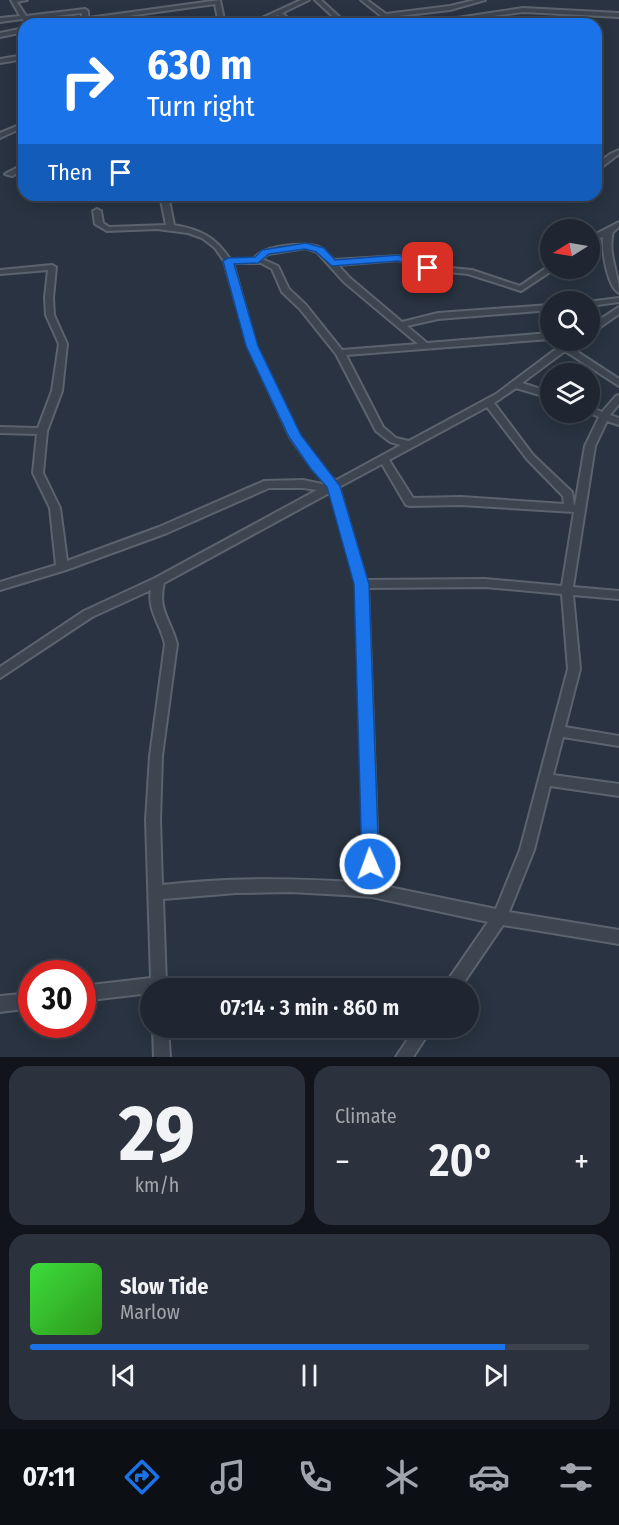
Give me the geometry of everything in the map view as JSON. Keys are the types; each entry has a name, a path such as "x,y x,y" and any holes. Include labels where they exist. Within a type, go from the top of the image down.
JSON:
{"street":[{"path":"23,18 13,1 24,0"},
{"path":"85,18 86,0"},
{"path":"265,18 306,0"},
{"path":"318,0 338,18"},
{"path":"364,0 388,18"},
{"path":"385,16 450,8 482,0"},
{"path":"519,0 523,10"},
{"path":"105,18 203,1 216,1 220,18"},
{"path":"459,18 523,10 619,15"},
{"path":"32,18 85,11"},
{"path":"278,12 285,18"},
{"path":"0,20 18,19"},
{"path":"0,35 18,31"},
{"path":"0,61 18,58"},
{"path":"0,136 18,127"},
{"path":"602,165 609,156 619,152"},
{"path":"9,174 18,169"},
{"path":"165,201 170,226"},
{"path":"97,211 99,224 107,229 170,226 205,236 221,249 228,261 252,346 296,437 330,487 362,584 372,890"},
{"path":"600,235 619,224"},
{"path":"609,231 610,269 619,291"},
{"path":"258,260 266,252 306,246 320,250 348,280 423,344"},
{"path":"332,263 399,258 428,268 469,272 521,289 540,276"},
{"path":"228,261 258,260 275,268 278,279 285,290 303,307 340,353 379,429 393,440 409,444"},
{"path":"0,272 52,267 50,315 63,344 57,391 42,431 38,473 55,508 62,567"},
{"path":"600,302 619,300"},
{"path":"402,325 438,316 540,308"},
{"path":"600,322 619,310"},
{"path":"340,353 374,352 423,344 540,337"},
{"path":"0,673 88,614 159,581 488,402 559,351"},
{"path":"578,351 619,383"},
{"path":"514,384 540,392"},
{"path":"458,978 500,917 527,850 547,780 574,669 567,591 574,509 590,446 604,416 619,398"},
{"path":"488,402 530,457 568,495 574,509"},
{"path":"600,414 619,423"},
{"path":"0,430 42,431"},
{"path":"384,460 410,502 461,501 574,509"},
{"path":"0,586 62,567 163,530 268,484 330,487"},
{"path":"159,581 155,592 157,613 170,636 171,644 156,756 153,820 159,978"},
{"path":"362,584 485,583 619,595"},
{"path":"558,731 619,741"},
{"path":"547,780 619,790"},
{"path":"154,892 205,886 260,885 318,885 372,890 500,917 619,937"},
{"path":"96,993 140,989"},
{"path":"0,1004 18,1002"},
{"path":"161,1038 162,1057"},
{"path":"404,1057 417,1038"}],"route":[{"path":"370,864 362,584 334,486 302,448 252,346 228,261 258,260 262,253 306,246 320,250 332,263 399,258 428,268"}]}
